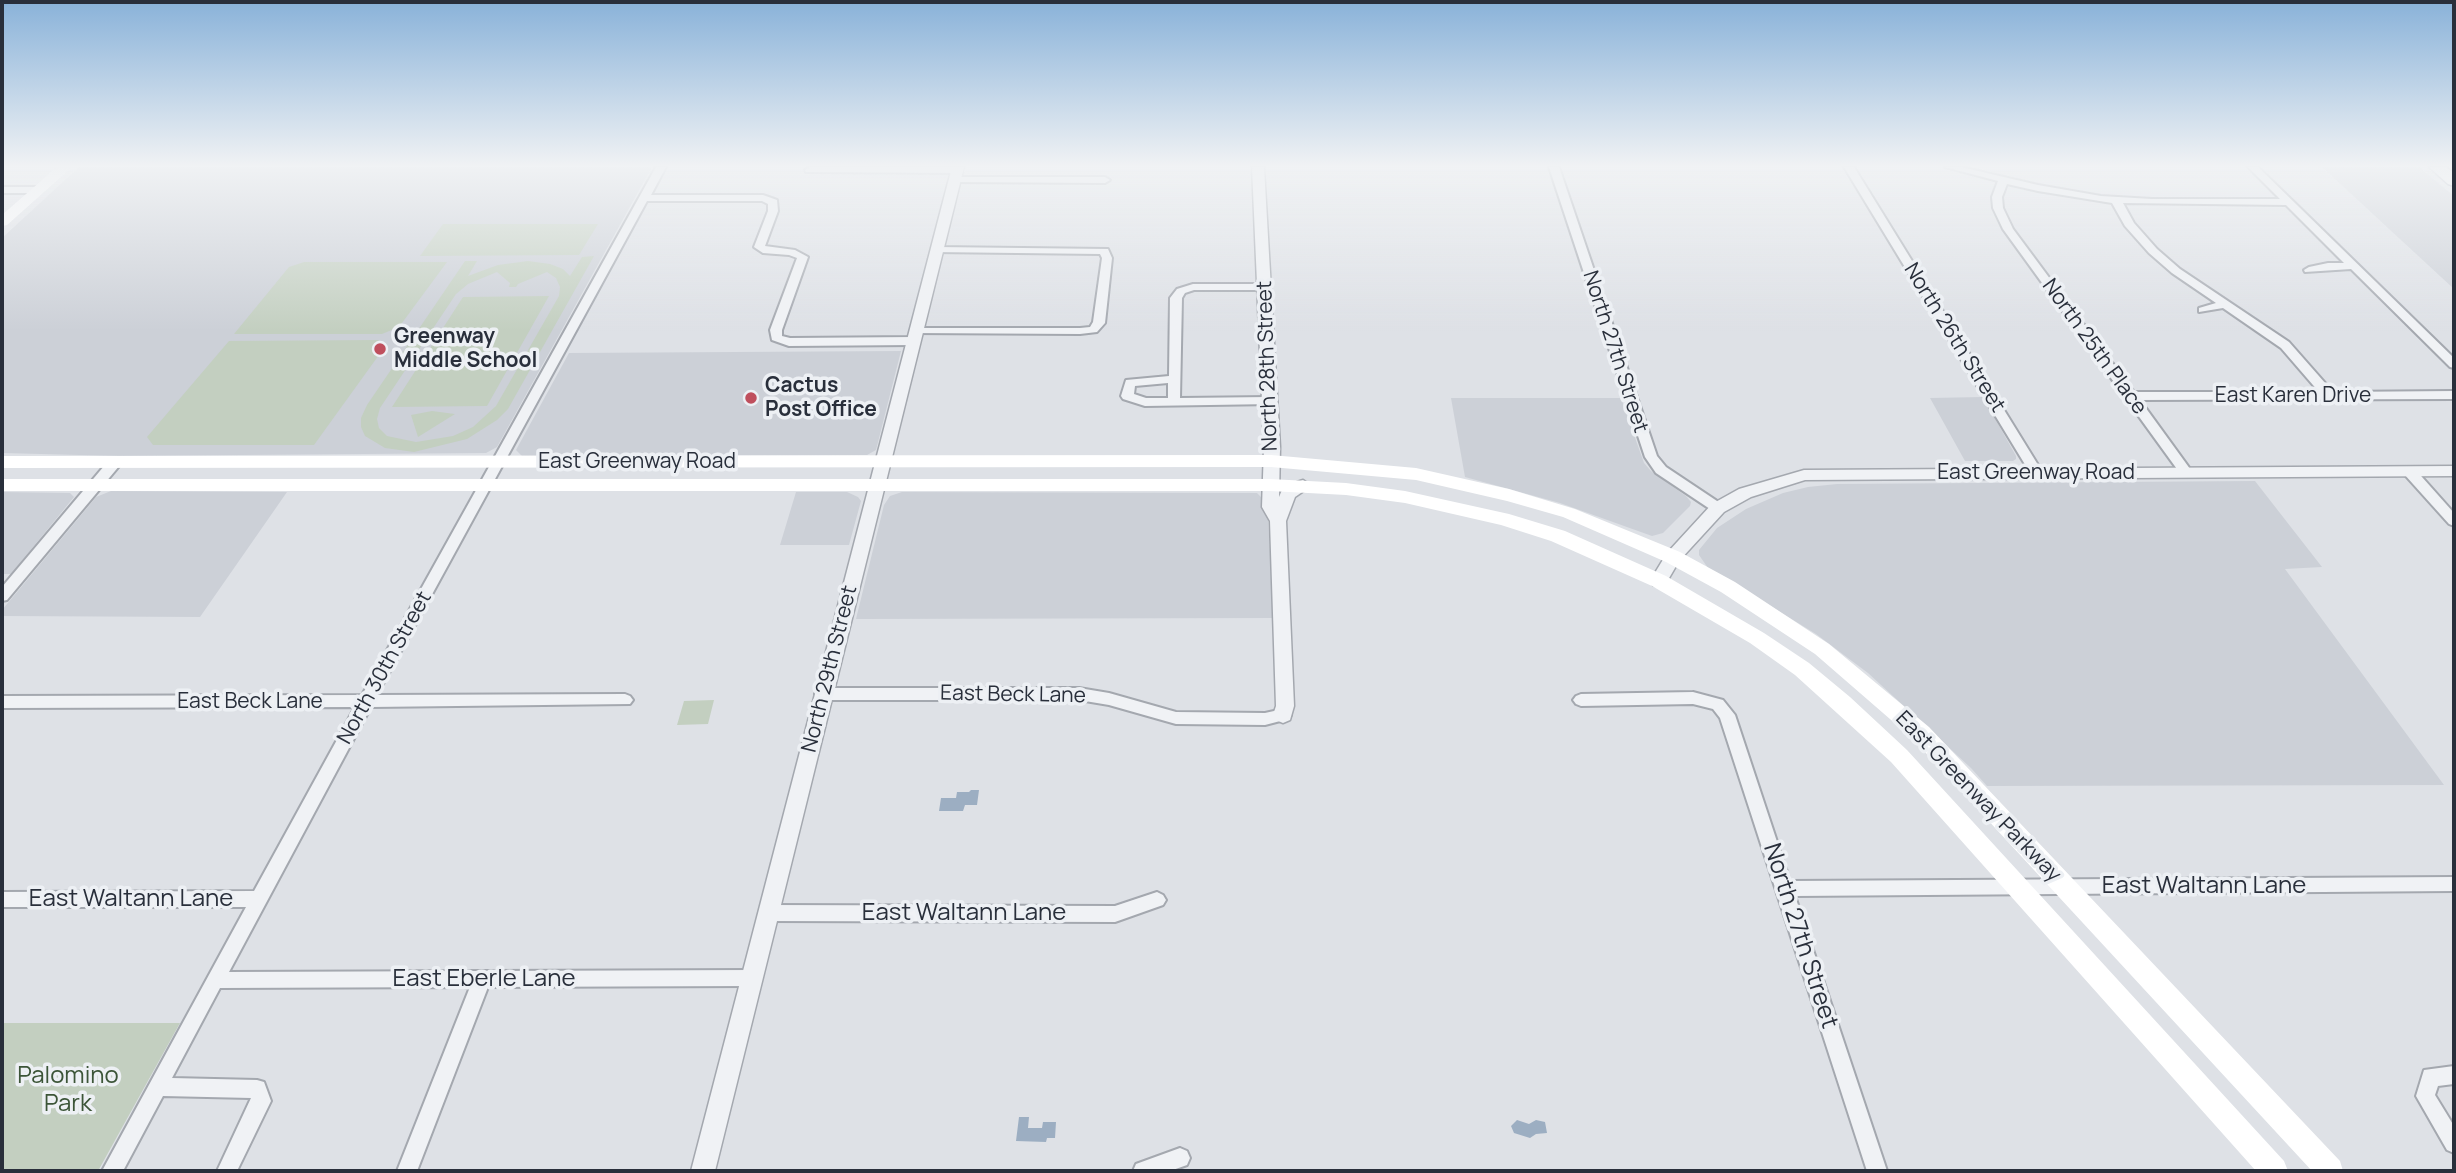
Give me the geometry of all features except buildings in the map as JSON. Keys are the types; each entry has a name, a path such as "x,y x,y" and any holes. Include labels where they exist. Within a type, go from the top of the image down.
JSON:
{"main road":[{"name":"East Greenway Road","path":"2,462 1271,461"},
{"name":"East Greenway Parkway","path":"1271,461 1371,468 1479,487 1569,513 1673,557 1779,619 1822,649 1921,733 2330,1171"},
{"path":"1126,485 1132,462"},
{"name":"East Greenway Road","path":"2,485 1270,485"},
{"name":"East Greenway Parkway","path":"1270,485 1405,496 1471,511 1558,536 1660,581 1802,669 1843,703 1899,757 2274,1171"},
{"path":"1471,511 1479,487"},
{"path":"1843,703 1871,691"}],"street":[{"name":"North 30th Street","path":"113,1171 366,701 630,222"},
{"path":"769,222 759,247 767,251 791,252 803,257 776,330 776,338 789,342 1093,330 1099,323 1107,258 1104,251 937,250"},
{"name":"North 29th Street","path":"703,1171 944,222"},
{"name":"North 28th Street","path":"1261,222 1270,401 1271,511 1278,521 1285,706 1283,715"},
{"name":"North 27th Street","path":"1571,222 1651,457 1661,470 1718,509"},
{"name":"North 26th Street","path":"1883,222 2037,474"},
{"name":"North 25th Place","path":"2005,222 2187,473"},
{"path":"2128,222 2153,251 2176,271 2285,345 2330,396"},
{"path":"2310,222 2454,364"},
{"path":"2309,270 2356,266"},
{"path":"1174,402 1176,298 1181,291 1193,288 1265,287"},
{"path":"2203,310 2224,304"},
{"path":"1175,379 1130,383 1126,390 1127,396 1132,400 1174,402 1270,401"},
{"name":"East Karen Drive","path":"2131,396 2454,395"},
{"path":"2,596 115,462"},
{"path":"2409,471 2454,521"},
{"name":"East Greenway Road","path":"1660,581 1673,557 1718,509 1745,493 1804,475 2454,471"},
{"path":"1278,521 1289,494 1303,486"},
{"name":"East Beck Lane","path":"823,694 1080,694 1102,697 1177,718 1265,719 1283,715"},
{"name":"North 27th Street","path":"1581,700 1693,698 1718,704 1727,715 1877,1171"},
{"name":"East Beck Lane","path":"2,702 625,700"},
{"name":"East Waltann Lane","path":"1785,888 2454,884"},
{"name":"East Waltann Lane","path":"2,899 260,900"},
{"name":"East Waltann Lane","path":"769,913 1115,914 1157,900"},
{"name":"East Eberle Lane","path":"216,980 752,978"},
{"path":"407,1171 482,979"},
{"path":"2454,1075 2431,1077 2425,1096 2454,1143"},
{"path":"158,1087 257,1089 261,1101 228,1171"},
{"path":"1143,1171 1180,1158"}],"shaded area":[{"name":"Greenway Middle School","path":"20,222 622,222 497,447 486,453 119,456 2,453 2,238"},
{"path":"2381,222 2454,222 2454,289"},
{"path":"901,351 876,450 867,455 522,456 516,450 569,353"},
{"path":"1983,397 2016,456 2013,461 1965,461 1930,398"},
{"path":"1451,398 1621,398 1644,463 1686,496 1691,502 1690,506 1663,533 1652,536 1560,503 1465,477"},
{"path":"2255,481 2322,567 2285,569 2444,785 1987,786 1868,673 1816,634 1708,568 1699,555 1699,550 1717,528 1746,509 1783,493 1808,487 1837,484"},
{"path":"111,491 287,492 200,617 2,616 2,610 96,497"},
{"path":"2,492 70,493 74,497 11,574 2,574"},
{"path":"796,492 847,492 858,497 861,501 849,545 780,545"},
{"path":"902,492 1257,493 1267,503 1274,618 856,619 884,505 890,496"}],"green space":[{"path":"443,224 598,224 579,255 420,256"},
{"path":"594,256 508,409 497,420 467,439 414,452 385,448 365,436 361,418 367,405 465,261 477,261 468,276 498,265 528,261 550,264 563,269 570,276 582,257","holes":["497,272 510,283 509,287 516,287 547,272 556,278 560,287 559,296 496,406 473,427 453,436 416,442 387,436 379,428 377,419 380,408 456,294 468,284"]},
{"path":"304,262 447,262 399,327 382,334 234,334 289,267"},
{"path":"549,296 487,406 392,407 463,297"},
{"path":"378,340 384,348 314,445 153,445 147,437 229,341"},
{"path":"432,411 455,414 418,437 411,415"},
{"path":"714,700 708,724 677,725 684,701"},
{"name":"Palomino Park","path":"2,1023 180,1023 98,1171 2,1171"}],"water":[{"path":"979,790 977,805 965,805 963,811 939,811 941,798 956,798 957,792"},
{"path":"1019,1117 1029,1117 1028,1128 1042,1128 1043,1122 1056,1122 1055,1138 1047,1138 1046,1142 1016,1141"},
{"path":"1517,1120 1529,1124 1536,1120 1545,1122 1547,1133 1536,1134 1530,1138 1514,1133 1511,1126"}],"place":[{"name":"Greenway Middle School","path":"380,349"},
{"name":"Cactus Post Office","path":"751,398"}]}
